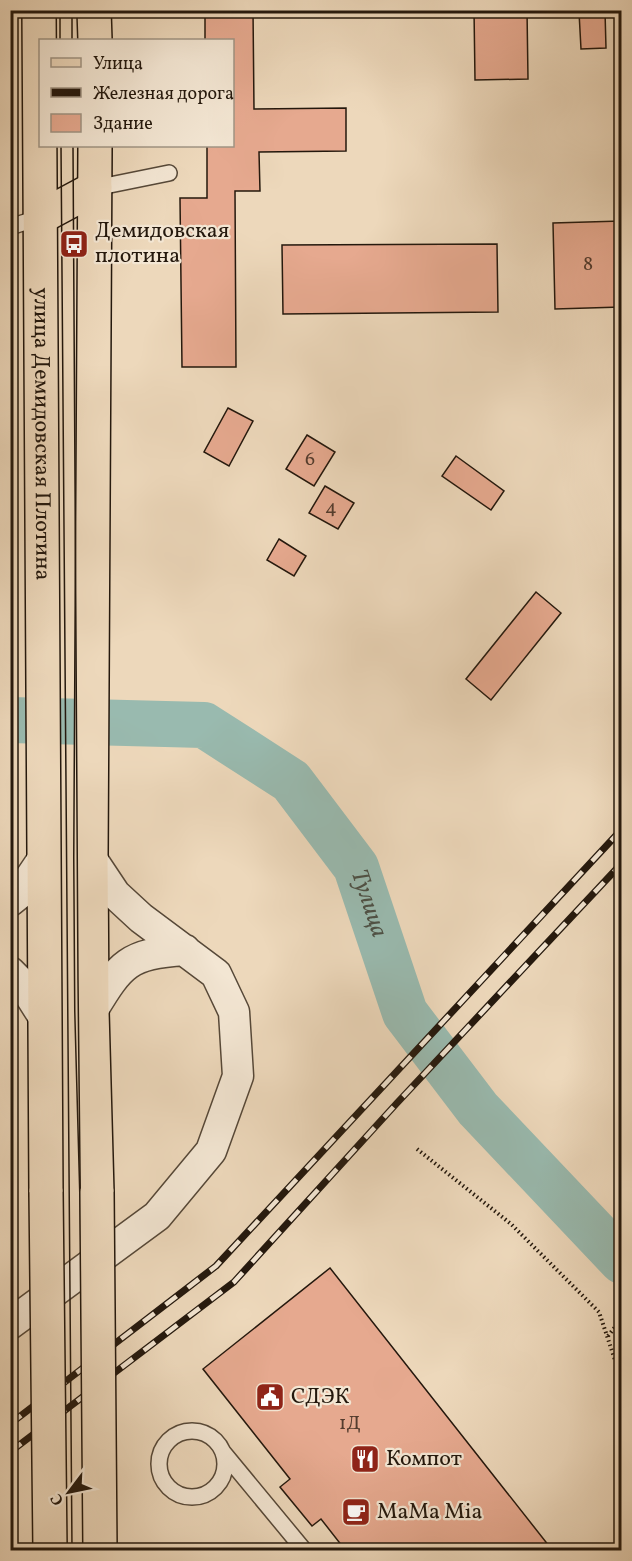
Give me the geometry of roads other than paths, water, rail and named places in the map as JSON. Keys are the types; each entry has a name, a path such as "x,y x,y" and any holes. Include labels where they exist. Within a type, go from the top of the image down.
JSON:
{"main road":[{"name":"улица Демидовская Плотина","path":"39,10 39,39"},
{"path":"94,10 94,39"},
{"name":"улица Демидовская Плотина","path":"40,147 43,859 50,1551"},
{"path":"95,147 91,858 100,1551"},
{"path":"41,217 95,188"}],"street":[{"path":"10,1324 157,1216 211,1151 238,1076 234,1012 216,974 141,918 115,894 91,858"},
{"path":"10,902 20,893 43,859"},
{"path":"92,1011 113,976 134,960 154,952 185,950"},
{"path":"10,972 24,986 45,1019"}],"lane":[{"path":"95,188 169,173"},
{"path":"10,227 41,217"},
{"path":"223,1452 225,1466 222,1479 211,1491 200,1496 181,1495 171,1489 164,1481 159,1468 160,1456 169,1441 176,1436 187,1431 208,1435 217,1442 303,1551"}],"waterway":[{"name":"Тулица","path":"10,720 204,725 291,781 356,867 405,1013 478,1109 622,1261"}],"tram line":[{"path":"60,10 60,39"},
{"path":"72,10 72,39"},
{"path":"61,147 72,1550"},
{"path":"73,147 84,1550"}],"railway":[{"path":"10,1424 216,1266 622,829"},
{"path":"10,1452 234,1282 397,1103 622,863"}],"place":[{"name":"Демидовская плотина","path":"74,244"},
{"name":"СДЭК","path":"270,1397"},
{"name":"Компот","path":"365,1459"},
{"name":"MaMa Mia","path":"356,1512"}]}
